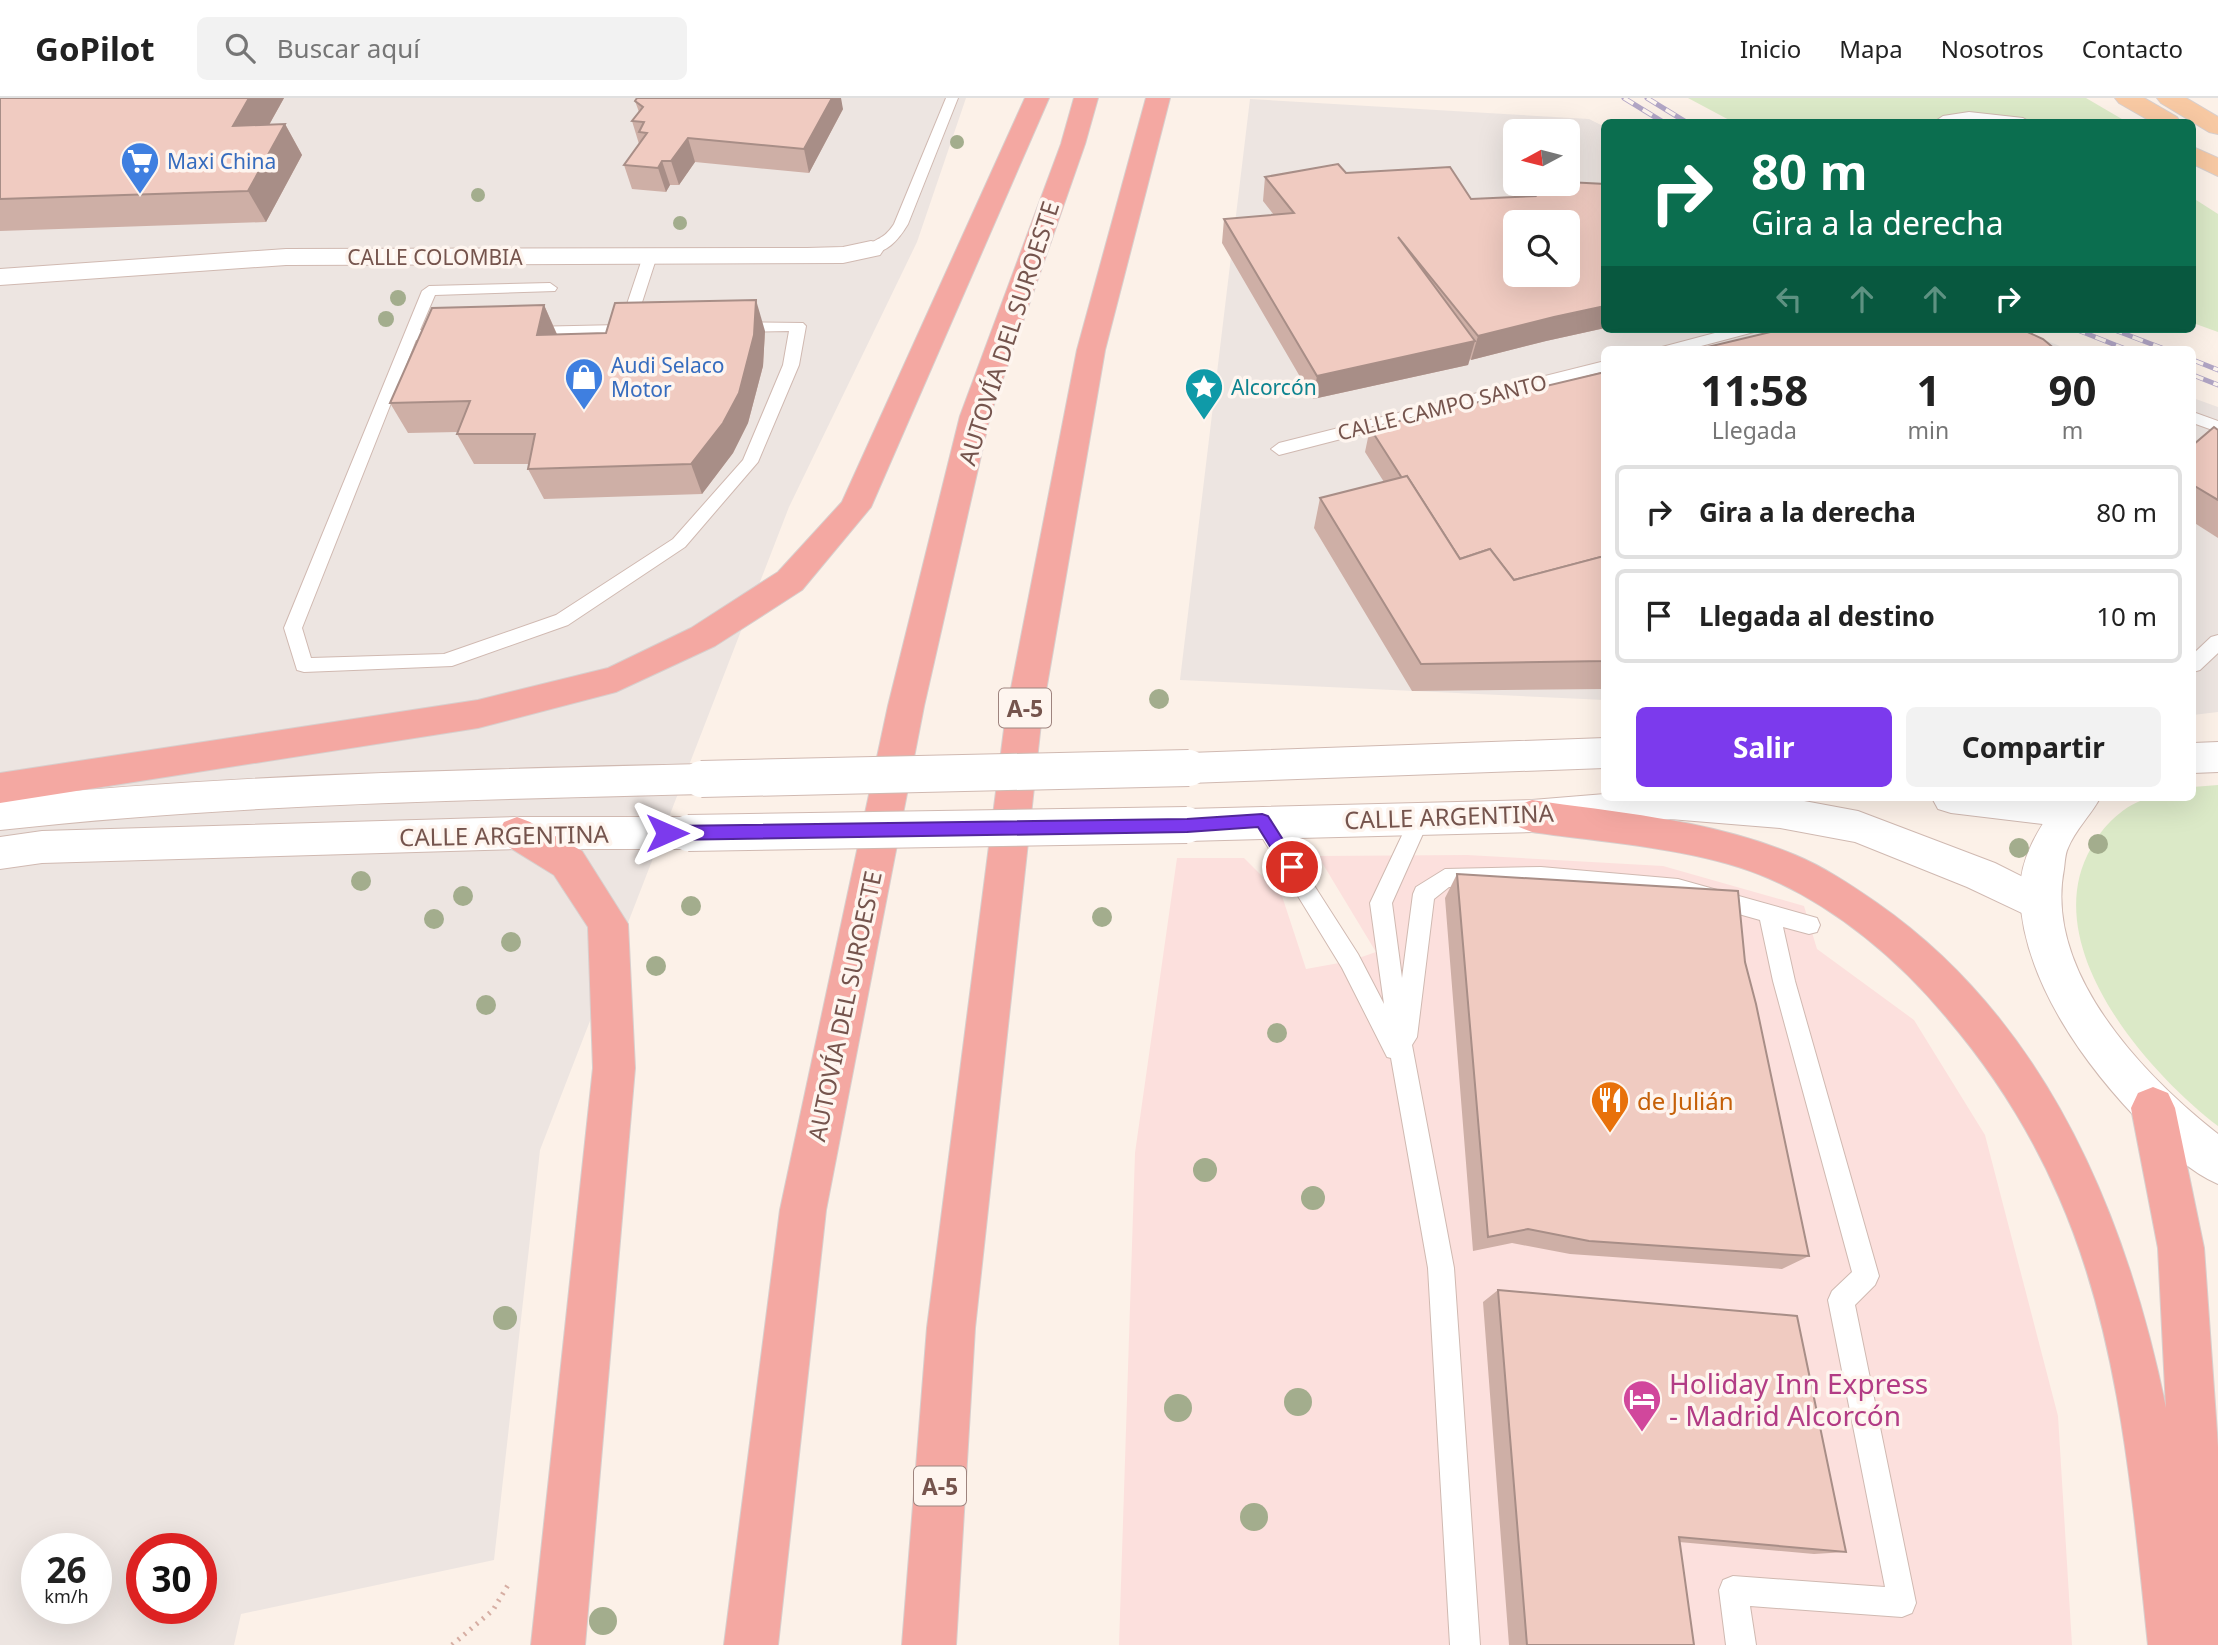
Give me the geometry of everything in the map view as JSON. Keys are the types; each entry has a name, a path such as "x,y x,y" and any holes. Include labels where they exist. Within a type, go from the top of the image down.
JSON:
{"highway":[{"path":"0,788 478,714 617,679 702,636 790,581 855,507 1037,98"},
{"name":"AUTOVÍA DEL SUROESTE","path":"751,1645 803,1210 906,706 975,416 1073,144 1086,98"},
{"name":"A-5","path":"929,1645 951,1328 1024,714 1091,350 1158,98"},
{"path":"1532,816 1684,839 1770,862 1830,892 1898,939 1931,969 1992,1041 2044,1121 2085,1203 2115,1294 2139,1394 2156,1493 2175,1645"},
{"path":"517,833 568,863 608,924 614,1068 558,1645"},
{"path":"2153,1108 2181,1248 2192,1433 2211,1645"}],"main road":[{"path":"2169,98 2218,127"},
{"path":"2118,101 2137,119"},
{"path":"2118,101 2161,119"},
{"path":"2196,139 2218,152"},
{"path":"2196,156 2218,169"}],"street":[{"name":"CALLE COLOMBIA","path":"0,277 286,257 807,256 843,255 871,249"},
{"name":"CALLE ARGENTINA","path":"0,814 56,808 392,787 1189,768 1601,753"},
{"path":"2196,758 2218,757"},
{"path":"2013,801 2075,804"},
{"name":"CALLE ARGENTINA","path":"0,853 42,847 517,833 1187,825 1532,816 1670,804 1780,812 1858,827 1981,875 2040,905"},
{"path":"2075,804 2055,830 2046,853 2041,878 2040,905 2050,952 2072,1004 2107,1057 2153,1108 2218,1162"}],"lane":[{"path":"871,249 891,240 901,224 951,98"},
{"path":"1945,119 1993,119"},
{"path":"626,329 650,256"},
{"path":"550,288 429,291 293,628 304,665 445,661 562,620 679,543 750,462 791,365 798,326 719,327"},
{"path":"518,332 652,329"},
{"path":"411,335 464,333"},
{"path":"1683,346 1733,333"},
{"name":"CALLE CAMPO SANTO","path":"1279,449 1601,367"},
{"path":"2196,418 2218,427"},
{"path":"2196,662 2218,642"},
{"path":"1420,818 1381,903 1403,1063 1441,1268 1465,1645"},
{"path":"1262,821 1350,961 1403,1063"},
{"path":"1403,1063 1424,894 1445,878 1541,876 1678,888 1809,925"},
{"path":"1741,1645 1733,1590 1902,1603 1841,1300 1866,1276 1784,981 1769,913"}],"shaded area":[{"path":"0,98 966,98 917,242 789,507 540,1150 494,1560 241,1614 234,1645 0,1645"},
{"path":"1250,99 1589,119 1601,125 1601,333 2027,333 2060,346 1601,346 1601,700 1180,680"},
{"path":"2196,399 2218,407 2218,712 2196,715"},
{"path":"1467,855 1663,866 1804,906 1817,949 1914,1020 1985,1135 2058,1416 2072,1645 1119,1645 1135,1153 1177,858 1244,858 1282,896 1306,969 1350,961 1376,952 1318,856"}],"green space":[{"path":"1688,98 2086,98 2122,119 1727,119"},
{"path":"2196,200 2218,214 2218,332 2196,324"},
{"path":"2218,785 2218,1126 2160,1073 2132,1039 2107,1003 2088,964 2078,925 2078,886 2091,848 2101,832 2123,810 2141,801 2196,801 2196,787"}],"building":[{"path":"0,98 249,98 233,126 285,124 248,191 0,199"},
{"path":"637,98 832,98 804,149 688,138 671,161 662,161 658,168 624,165 647,133 639,132 644,122 632,121 643,107 635,101"},
{"path":"1338,164 1346,173 1450,167 1471,199 1580,196 1580,183 1601,184 1601,307 1478,336 1398,237 1475,341 1317,376 1224,219 1294,213 1265,177"},
{"name":"Audi Selaco Motor","path":"756,300 754,335 739,393 723,423 691,464 528,469 535,434 457,434 470,401 390,403 432,308 544,305 537,335 606,333 615,303"},
{"path":"1766,333 2030,333 2051,346 1712,346"},
{"path":"1601,373 1601,557 1514,580 1490,549 1460,559 1407,476 1402,478 1370,428"},
{"path":"2214,427 2218,430 2218,500 2196,487 2196,442"},
{"path":"1407,476 1460,559 1490,549 1514,580 1601,557 1601,661 1421,664 1320,498"},
{"name":"de Julián","path":"1457,874 1738,891 1745,962 1809,1256 1589,1241 1528,1229 1488,1237"},
{"name":"Holiday Inn Express - Madrid Alcorcón","path":"1498,1290 1797,1316 1846,1552 1679,1537 1694,1645 1527,1645"}],"railway":[{"path":"1624,98 1658,119"},
{"path":"1647,98 1681,119"},
{"path":"2085,333 2118,346"},
{"path":"2122,333 2157,346"},
{"path":"2196,361 2218,370"},
{"path":"2196,376 2218,385"}],"place":[{"name":"Maxi China","path":"140,195"},
{"name":"Audi Selaco Motor","path":"584,411"},
{"name":"Alcorcón","path":"1204,421"},
{"name":"de Julián","path":"1610,1134"},
{"name":"Holiday Inn Express - Madrid Alcorcón","path":"1642,1433"}],"route":[{"path":"667,833 1187,825 1262,821 1292,867"}]}
